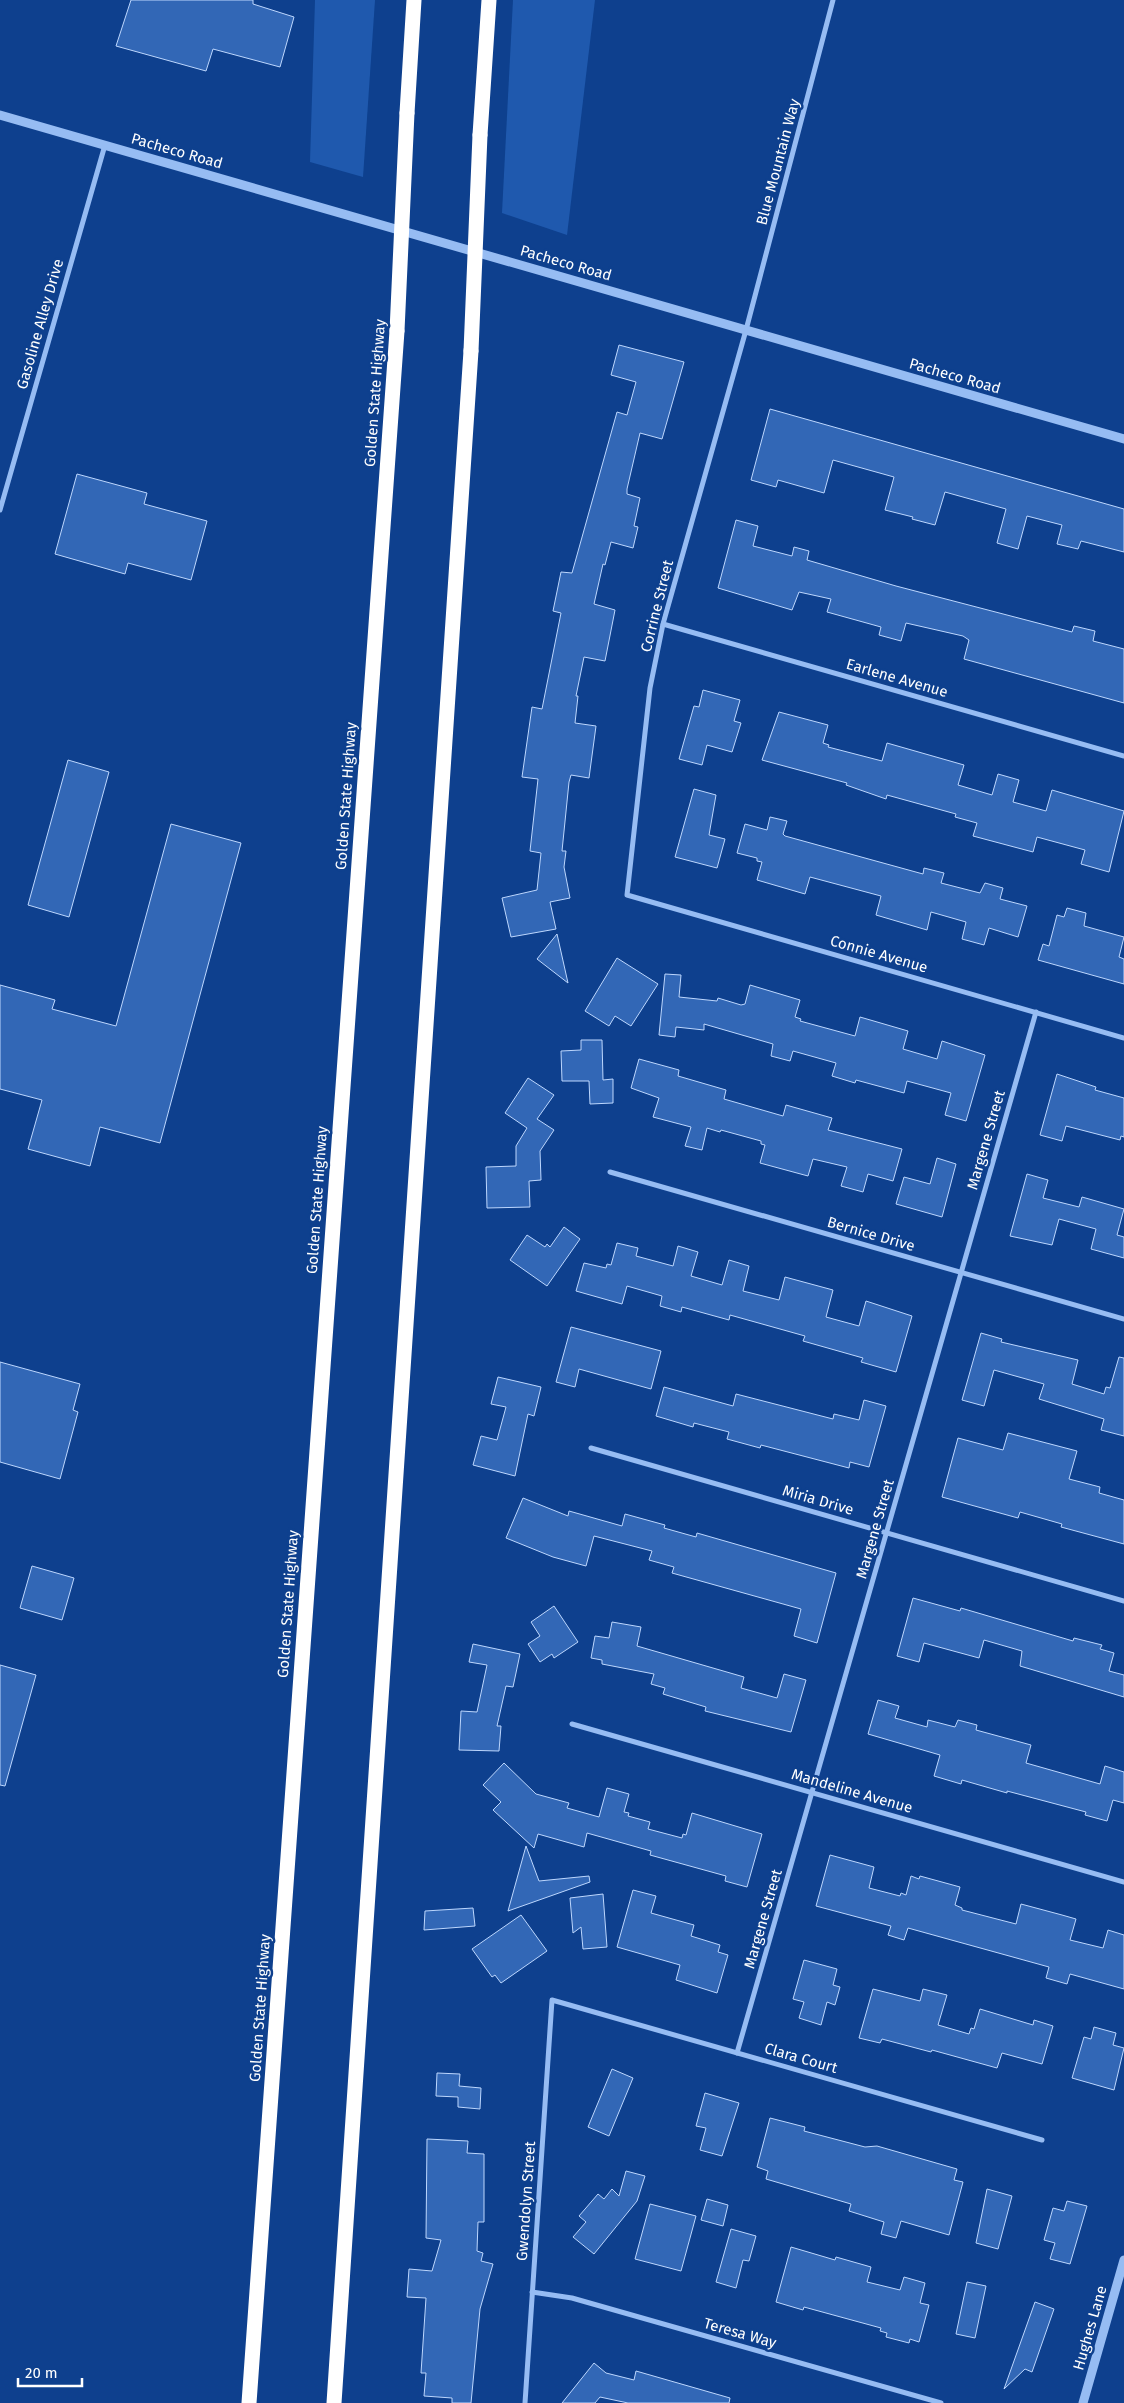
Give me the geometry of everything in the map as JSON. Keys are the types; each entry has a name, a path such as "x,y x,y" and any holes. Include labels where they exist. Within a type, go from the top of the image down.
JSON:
{"highway":[{"name":"Golden State Highway","path":"249,2403 397,331 406,113 414,0"},
{"path":"334,2403 471,351 480,136 489,0"}],"street":[{"name":"Blue Mountain Way","path":"746,330 833,0"},
{"name":"Pacheco Road","path":"0,115 1124,439"},
{"name":"Gasoline Alley Drive","path":"0,510 105,145"},
{"name":"Corrine Street","path":"626,895 650,688 663,624 746,330"},
{"name":"Earlene Avenue","path":"663,624 1124,756"},
{"name":"Connie Avenue","path":"626,895 1124,1038"},
{"name":"Margene Street","path":"738,2053 1036,1012"},
{"name":"Bernice Drive","path":"610,1172 1124,1319"},
{"name":"Miria Drive","path":"591,1448 1124,1601"},
{"name":"Mandeline Avenue","path":"572,1724 1124,1882"},
{"name":"Clara Court","path":"552,2000 1042,2140"},
{"name":"Gwendolyn Street","path":"525,2403 552,2000"},
{"name":"Hughes Lane","path":"1083,2403 1124,2260"},
{"name":"Teresa Way","path":"532,2292 572,2298 941,2403"}],"shaded area":[{"path":"315,0 375,0 363,177 310,162"},
{"path":"513,0 595,0 567,235 502,213"}],"building":[{"path":"131,0 253,0 253,4 294,17 280,67 213,49 206,71 116,46"},
{"path":"619,345 684,362 662,439 640,433 627,489 627,494 640,498 634,526 638,527 633,548 611,542 605,565 603,564 594,604 615,610 605,661 584,657 576,696 578,696 575,723 596,726 589,778 571,775 569,782 562,851 566,851 564,867 570,898 550,902 556,929 511,937 502,898 537,890 541,853 530,851 538,779 522,777 532,707 542,709 561,613 553,611 561,572 572,573 617,412 627,415 636,382 611,375"},
{"path":"770,409 1124,509 1124,552 1081,541 1078,549 1057,544 1062,525 1027,516 1018,549 997,543 1006,509 945,492 935,525 912,519 913,517 885,510 894,477 833,460 824,493 778,480 776,487 751,480"},
{"path":"77,474 147,493 144,504 207,521 191,580 128,563 125,574 55,554"},
{"path":"736,520 758,526 753,546 792,556 794,547 809,551 807,560 896,586 1072,632 1074,626 1095,631 1093,641 1124,649 1124,703 964,659 969,640 963,636 906,623 901,641 879,635 881,627 827,612 831,599 799,592 792,610 718,588"},
{"path":"703,690 740,700 734,721 741,723 732,752 707,745 702,765 679,759 694,706 699,707"},
{"path":"779,712 828,725 823,743 829,745 828,747 882,761 887,743 964,765 958,785 992,795 998,774 1019,780 1013,802 1046,811 1052,790 1124,811 1109,872 1081,864 1085,850 1037,837 1033,852 973,836 977,823 955,817 956,814 887,795 886,799 846,785 847,783 762,760"},
{"path":"68,760 109,772 69,917 28,905"},
{"path":"694,789 716,795 709,835 725,839 717,868 675,857"},
{"path":"770,817 787,821 783,834 785,836 923,874 924,868 944,873 941,883 980,893 985,883 1003,888 1000,899 1027,906 1018,937 989,928 984,945 962,939 966,922 931,912 927,930 876,915 881,896 810,877 805,894 757,880 762,862 757,861 757,858 737,853 745,824 767,830"},
{"path":"171,824 241,843 160,1143 100,1127 90,1166 28,1149 42,1100 0,1089 0,985 55,1000 52,1009 116,1026"},
{"path":"1067,908 1086,913 1084,926 1124,937 1119,957 1124,959 1124,984 1038,960 1043,944 1049,946 1057,915 1064,917"},
{"path":"557,934 568,983 537,959"},
{"path":"617,958 658,984 631,1026 615,1016 609,1026 585,1011"},
{"path":"665,974 681,975 679,997 717,1001 718,998 741,1005 745,1004 750,985 800,1000 795,1017 801,1019 800,1021 855,1036 860,1017 908,1031 903,1049 937,1059 942,1041 985,1055 966,1121 945,1115 951,1093 907,1081 904,1093 856,1080 855,1083 832,1076 836,1063 793,1051 790,1061 771,1056 773,1044 704,1024 704,1030 676,1027 675,1037 659,1035"},
{"path":"581,1040 602,1040 603,1080 613,1079 613,1103 590,1104 589,1081 562,1081 561,1051 581,1050"},
{"path":"639,1059 679,1070 678,1076 726,1090 724,1099 783,1116 786,1105 832,1118 828,1130 902,1149 893,1181 868,1174 863,1192 841,1186 847,1167 813,1159 808,1176 760,1163 765,1145 761,1144 761,1141 721,1130 720,1132 707,1128 702,1150 685,1146 691,1127 653,1117 659,1098 631,1088"},
{"path":"1057,1074 1096,1087 1095,1090 1124,1098 1124,1137 1121,1136 1120,1140 1066,1126 1062,1141 1040,1135"},
{"path":"528,1078 554,1095 537,1119 554,1130 540,1151 541,1180 529,1181 530,1207 487,1208 486,1167 516,1166 516,1146 527,1128 505,1113"},
{"path":"937,1158 956,1164 942,1217 896,1204 904,1177 930,1184"},
{"path":"1027,1174 1048,1180 1043,1198 1079,1207 1082,1197 1124,1209 1117,1235 1124,1237 1124,1258 1091,1249 1096,1229 1059,1219 1052,1245 1010,1236"},
{"path":"564,1227 580,1239 547,1286 510,1260 527,1235 545,1247 547,1244 550,1247"},
{"path":"617,1243 638,1248 636,1256 673,1266 678,1246 698,1252 691,1276 722,1285 729,1260 749,1266 743,1291 779,1300 785,1277 833,1290 826,1317 859,1326 866,1301 912,1316 896,1372 861,1362 863,1358 803,1341 805,1336 730,1315 729,1320 682,1307 681,1312 660,1306 662,1296 627,1286 622,1304 576,1291 584,1263 606,1268 607,1264 611,1265"},
{"path":"571,1327 661,1351 651,1389 579,1369 575,1387 556,1382"},
{"path":"981,1333 1002,1339 1001,1342 1078,1360 1072,1384 1104,1394 1106,1387 1110,1388 1119,1357 1124,1358 1124,1436 1101,1430 1104,1419 1039,1399 1044,1384 994,1370 984,1406 962,1400"},
{"path":"0,1362 80,1384 73,1410 78,1412 60,1479 0,1462"},
{"path":"498,1377 541,1387 534,1416 528,1414 515,1476 473,1465 481,1436 497,1440 506,1407 491,1404"},
{"path":"664,1387 733,1406 736,1394 833,1419 834,1414 859,1420 864,1400 886,1406 869,1467 850,1462 849,1468 761,1445 760,1448 727,1439 729,1432 694,1423 693,1427 656,1416"},
{"path":"1008,1433 1077,1451 1069,1479 1100,1487 1099,1493 1124,1500 1124,1544 1061,1527 1062,1524 1020,1512 1018,1518 942,1497 958,1438 1003,1450"},
{"path":"523,1498 568,1516 569,1511 622,1526 625,1514 665,1525 664,1528 696,1537 697,1533 836,1573 817,1643 794,1636 801,1609 672,1573 674,1567 649,1560 652,1551 594,1536 586,1566 553,1557 506,1538"},
{"path":"32,1566 74,1578 62,1620 20,1608"},
{"path":"913,1598 960,1611 961,1608 1073,1641 1074,1638 1102,1645 1100,1649 1114,1653 1109,1671 1124,1675 1124,1697 1020,1666 1022,1651 984,1640 979,1658 924,1643 919,1662 897,1656"},
{"path":"554,1606 578,1642 554,1658 552,1654 540,1662 528,1644 540,1636 531,1622"},
{"path":"612,1622 641,1627 637,1646 744,1677 741,1688 777,1698 784,1674 806,1680 791,1732 705,1711 706,1707 663,1694 665,1688 651,1684 654,1674 602,1664 602,1660 591,1658 595,1636 609,1638"},
{"path":"473,1644 520,1654 513,1687 506,1686 497,1726 501,1726 499,1751 459,1750 461,1711 477,1712 487,1665 469,1662"},
{"path":"0,1665 36,1675 5,1786 0,1785"},
{"path":"878,1700 899,1706 895,1718 927,1727 928,1720 955,1727 958,1720 977,1725 976,1730 1031,1745 1026,1763 1100,1784 1105,1766 1124,1772 1124,1803 1113,1800 1107,1821 1085,1815 1086,1812 1007,1791 1007,1793 962,1780 961,1784 934,1776 940,1755 868,1734"},
{"path":"504,1763 536,1794 569,1803 567,1808 599,1817 607,1788 629,1794 624,1812 629,1813 628,1816 650,1822 648,1829 682,1838 683,1834 686,1835 692,1813 762,1834 747,1887 725,1881 726,1876 650,1855 651,1851 587,1833 584,1847 538,1834 534,1848 493,1810 501,1802 483,1785"},
{"path":"526,1846 539,1881 589,1876 590,1882 508,1911"},
{"path":"830,1855 874,1867 869,1888 900,1896 901,1893 906,1895 911,1876 919,1879 920,1876 960,1887 955,1905 962,1908 962,1910 1016,1924 1021,1904 1062,1915 1076,1919 1070,1940 1103,1948 1108,1930 1124,1935 1124,1989 1070,1974 1067,1984 1046,1978 1049,1967 908,1928 904,1940 888,1935 891,1926 816,1906"},
{"path":"633,1890 656,1896 651,1913 694,1925 691,1936 720,1945 718,1952 728,1955 717,1993 676,1980 680,1965 617,1947"},
{"path":"603,1894 607,1947 583,1949 581,1927 573,1933 570,1898"},
{"path":"473,1908 475,1926 424,1930 425,1911"},
{"path":"521,1915 547,1951 501,1983 495,1975 492,1977 472,1949"},
{"path":"804,1960 837,1969 833,1985 840,1987 835,2005 827,2002 821,2025 799,2018 804,2002 793,1999"},
{"path":"873,1989 920,2001 923,1989 947,1995 938,2025 969,2034 971,2028 974,2029 980,2009 1033,2025 1034,2020 1053,2026 1042,2064 1002,2053 997,2068 932,2050 931,2052 882,2039 880,2043 859,2038"},
{"path":"1094,2027 1116,2033 1113,2045 1124,2048 1114,2090 1072,2078 1084,2037 1091,2039"},
{"path":"612,2069 633,2078 609,2136 588,2127"},
{"path":"437,2073 460,2074 459,2086 481,2088 480,2109 458,2107 458,2097 436,2096"},
{"path":"705,2093 739,2103 722,2156 700,2150 706,2128 696,2126"},
{"path":"770,2118 805,2127 804,2131 865,2147 877,2146 957,2169 954,2180 963,2182 949,2235 901,2221 896,2238 881,2234 884,2222 849,2211 851,2204 766,2179 768,2171 757,2167"},
{"path":"427,2139 468,2141 467,2153 484,2154 484,2222 478,2222 477,2251 483,2253 481,2261 493,2264 480,2309 471,2403 452,2403 452,2398 424,2396 426,2373 421,2373 426,2298 407,2297 409,2269 432,2271 441,2240 426,2238"},
{"path":"626,2171 645,2176 637,2201 594,2254 573,2237 586,2222 579,2216 598,2194 604,2199 612,2189 619,2196"},
{"path":"987,2189 1012,2196 998,2249 976,2243"},
{"path":"707,2199 728,2205 723,2226 701,2220"},
{"path":"1067,2201 1087,2206 1070,2264 1050,2259 1055,2243 1044,2240 1053,2208 1064,2211"},
{"path":"650,2204 696,2216 681,2271 635,2259"},
{"path":"731,2229 756,2236 749,2261 743,2260 736,2288 716,2282"},
{"path":"791,2247 835,2260 836,2257 871,2267 867,2282 900,2290 904,2277 925,2283 920,2303 929,2305 919,2342 910,2339 909,2343 886,2337 887,2333 880,2331 881,2328 804,2307 803,2310 776,2302"},
{"path":"967,2282 986,2286 975,2338 956,2334"},
{"path":"1035,2302 1054,2309 1032,2372 1025,2369 1004,2389"},
{"path":"594,2363 606,2373 634,2380 636,2371 730,2398 729,2403 628,2403 600,2397 595,2403 562,2403"}]}
